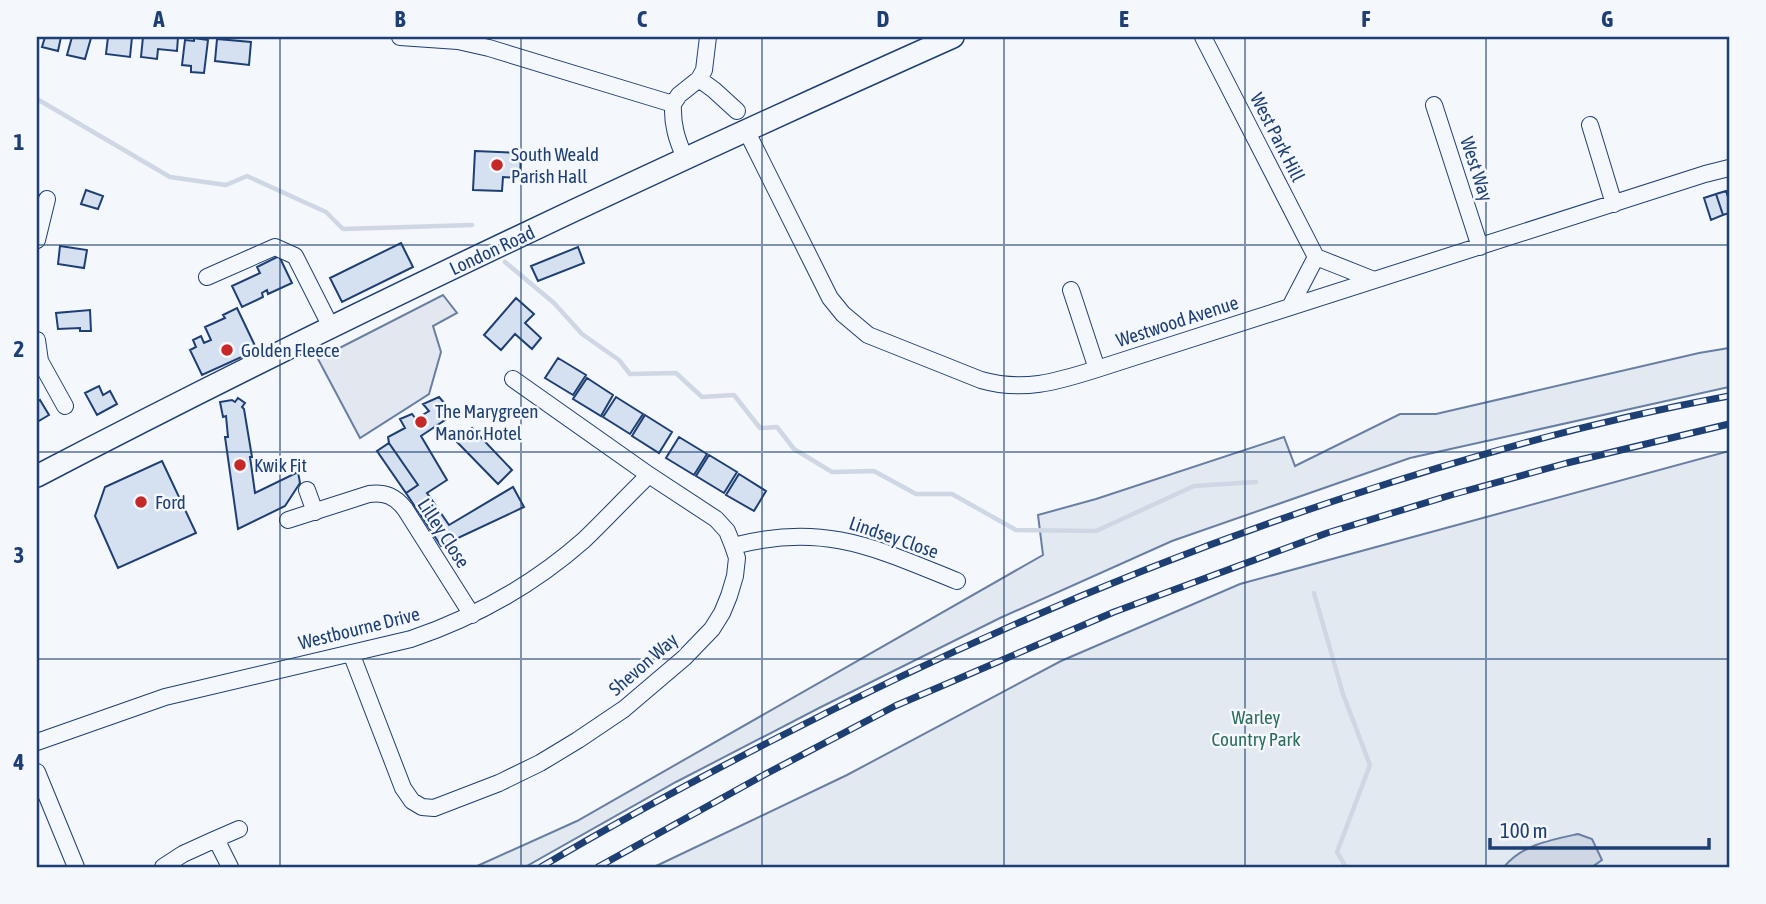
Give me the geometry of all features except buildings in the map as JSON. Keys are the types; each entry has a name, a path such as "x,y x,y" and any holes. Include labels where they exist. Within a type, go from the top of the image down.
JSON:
{"main road":[{"name":"London Road","path":"37,476 331,327 685,158 742,120 953,37"}],"street":[{"path":"400,37 458,41 489,48 673,104"},
{"path":"685,158 672,120 673,104 679,95 699,79 704,70 708,37"},
{"name":"West Park Hill","path":"1203,37 1316,257"},
{"path":"699,79 714,90 742,120"},
{"name":"West Way","path":"1434,105 1480,247"},
{"name":"Westwood Avenue","path":"742,120 830,298 843,314 868,335 981,380 1016,387 1057,381 1097,369 1729,169"},
{"path":"1590,125 1614,204"},
{"path":"37,240 47,199"},
{"path":"207,277 275,247 295,256 331,327"},
{"path":"1290,307 1316,257 1374,280"},
{"path":"1071,290 1097,369"},
{"path":"37,340 38,362 65,406"},
{"path":"513,379 716,519 727,531 733,546"},
{"name":"Westbourne Drive","path":"37,743 165,697 411,639 443,628 510,595 548,569 584,540 649,475"},
{"path":"307,490 315,512"},
{"name":"Lilley Close","path":"288,520 369,494 394,497 405,509 472,615"},
{"name":"Lindsey Close","path":"733,546 771,538 822,537 878,549 957,581"},
{"name":"Shevon Way","path":"351,653 404,788 412,801 422,807 434,808 499,783 540,763 624,709 684,659 712,629 722,613 735,576 737,558 733,546"},
{"path":"37,772 76,867"},
{"path":"163,867 183,854 239,829"},
{"path":"216,839 230,867"}],"green space":[{"path":"1729,348 1729,387 1410,458 1172,541 1000,618 821,707 676,782 525,867 475,867 577,821 1043,555 1038,515 1096,499 1284,437 1295,466 1400,414 1436,414"},
{"name":"Warley Country Park","path":"1729,451 1729,867 654,867 847,775 1061,661 1240,584"}],"shaded area":[{"path":"443,295 457,313 433,326 441,352 429,394 360,438 318,359"},
{"path":"1578,834 1592,839 1602,860 1592,867 1504,867 1528,848"}],"waterway":[{"path":"37,99 170,177 226,185 247,176 326,212 343,229 472,225"},
{"path":"505,262 554,303 582,334 619,360 630,374 676,373 702,397 734,395 760,428 777,427 794,449 832,472 874,471 916,494 952,494 1016,530 1096,531 1194,486 1256,482"},
{"path":"1314,593 1343,694 1370,765 1337,852 1346,867"}],"railway":[{"path":"541,867 685,786 842,705 982,639 1125,578 1269,523 1438,468 1534,440 1729,396"},
{"path":"598,867 895,706 1114,612 1327,533 1451,495 1567,463 1729,424"}],"place":[{"name":"South Weald Parish Hall","path":"497,165"},
{"name":"Golden Fleece","path":"227,350"},
{"name":"The Marygreen Manor Hotel","path":"421,422"},
{"name":"Kwik Fit","path":"240,465"},
{"name":"Ford","path":"141,502"}]}
